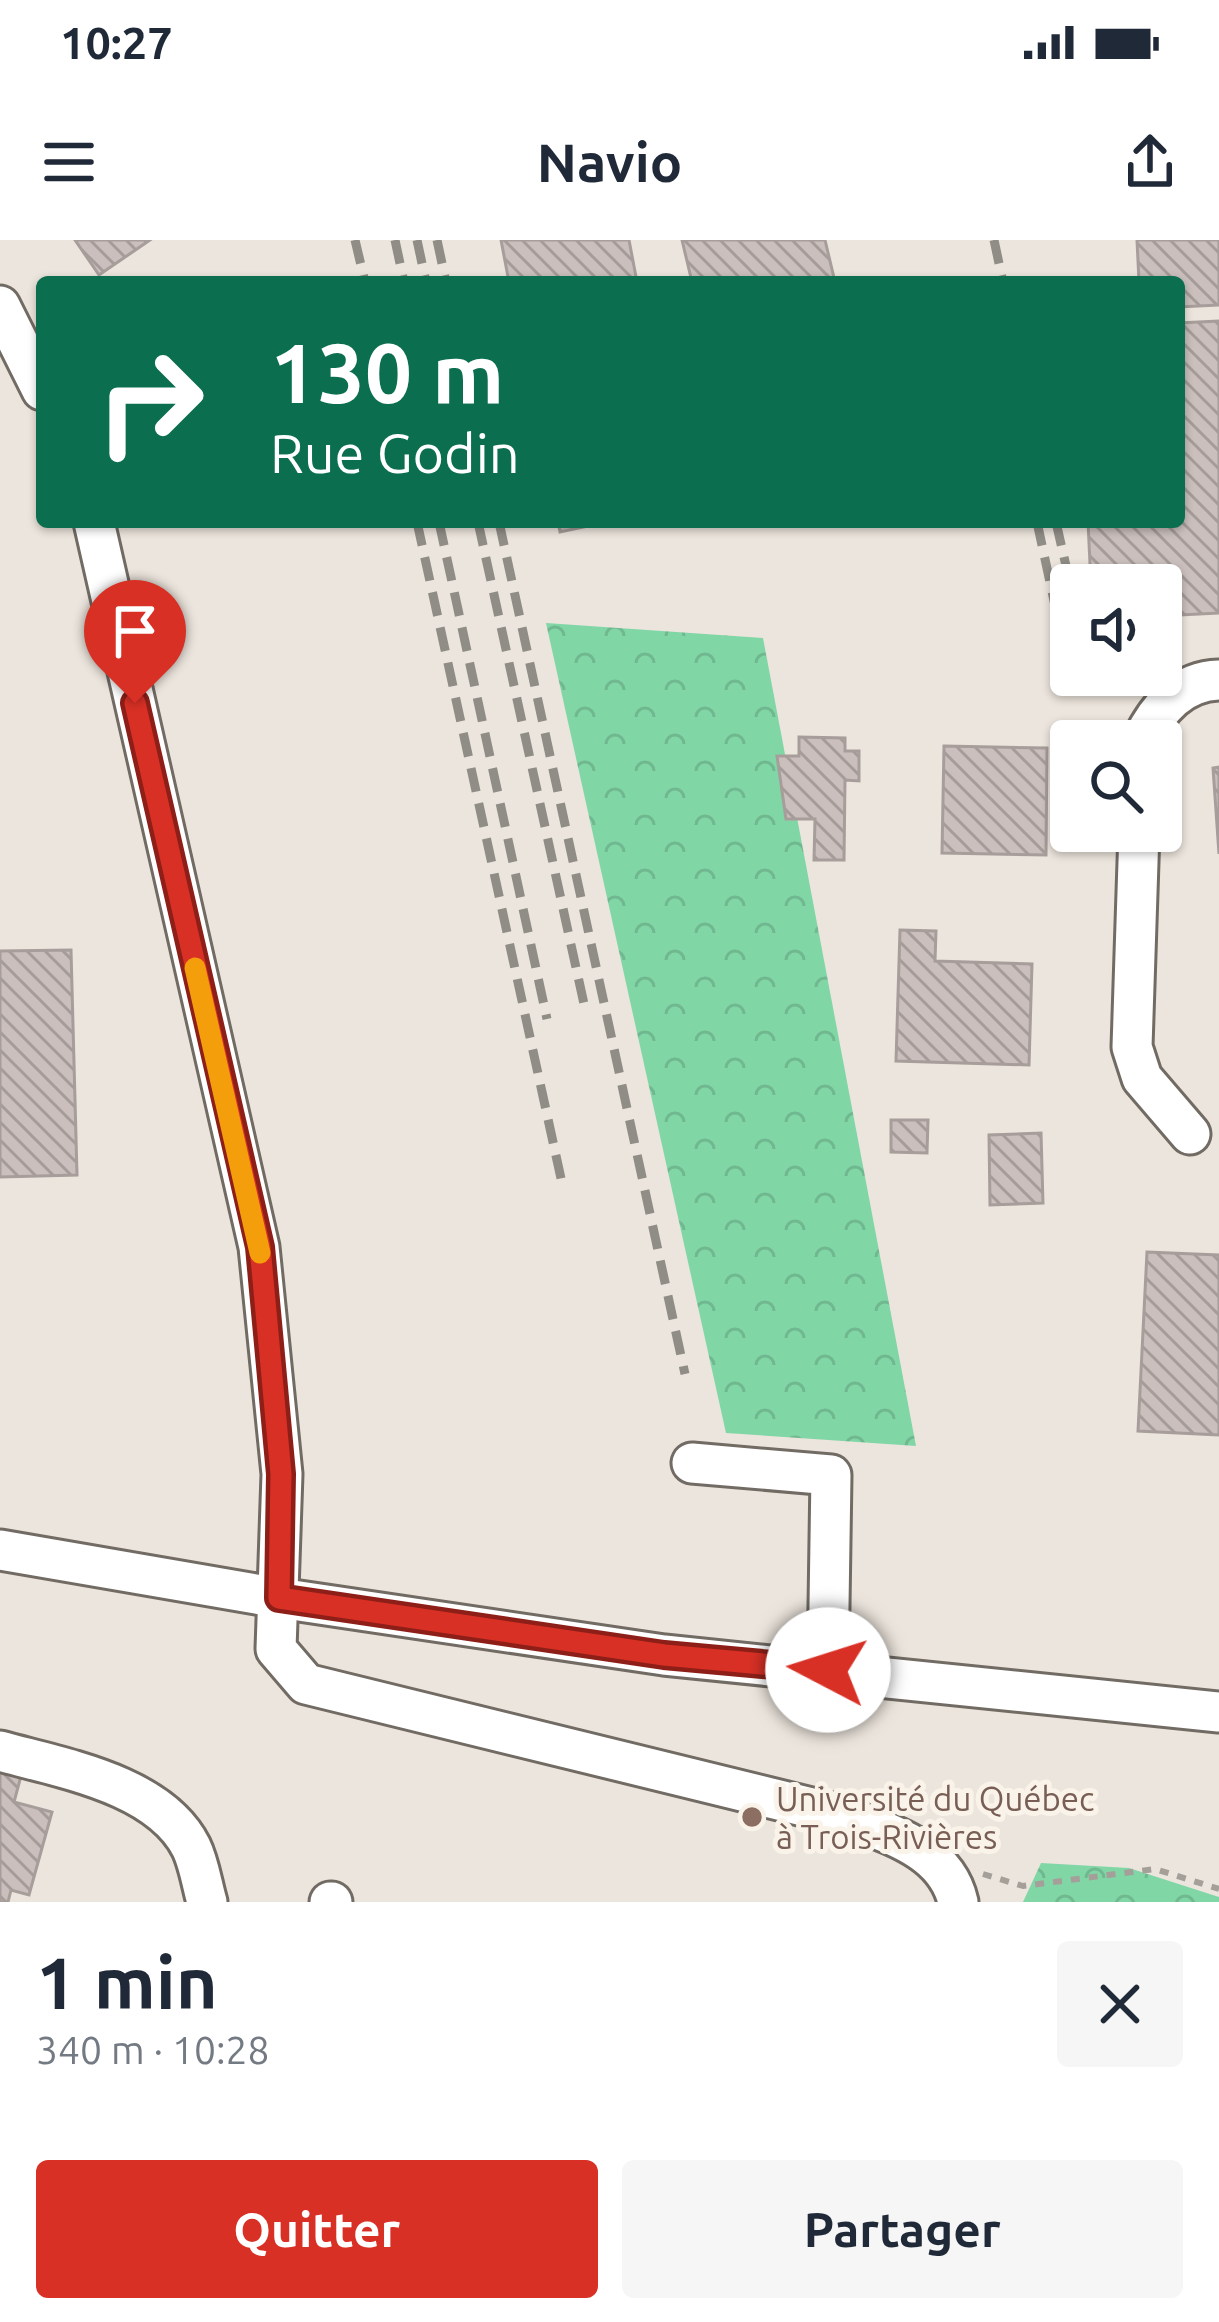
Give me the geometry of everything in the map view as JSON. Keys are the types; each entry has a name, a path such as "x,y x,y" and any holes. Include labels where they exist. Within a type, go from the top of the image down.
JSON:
{"street":[{"path":"0,306 36,378"},
{"path":"95,528 260,1247 281,1474 277,1649 306,1684 844,1816 936,1859 955,1888 958,1902"},
{"path":"1152,720 1181,689 1219,680"},
{"path":"1138,852 1132,1047 1142,1078 1190,1134"},
{"path":"692,1463 831,1475 828,1670"},
{"path":"0,1550 279,1598 664,1655 1219,1712"},
{"path":"0,1751 116,1784 168,1817 191,1847 207,1902"}],"path":[{"path":"936,1859 1023,1886 1155,1869 1219,1888"}],"green space":[{"path":"546,623 763,638 916,1446 726,1433"},
{"path":"1041,1863 1129,1868 1219,1897 1219,1902 1023,1902"}],"building":[{"path":"75,240 150,240 99,275"},
{"path":"501,240 629,240 636,276 508,276"},
{"path":"682,240 825,240 834,276 691,276"},
{"path":"1137,240 1219,240 1219,305 1185,307 1185,276 1139,276"},
{"path":"1219,321 1219,613 1182,615 1182,564 1090,564 1088,528 1185,528 1185,323"},
{"path":"799,737 845,738 845,751 859,751 859,781 845,780 844,860 814,860 815,819 786,819 777,756 799,756"},
{"path":"944,746 1047,748 1046,855 942,853"},
{"path":"1219,767 1219,854 1213,768"},
{"path":"900,930 936,931 935,961 1032,964 1029,1065 896,1061"},
{"path":"71,950 77,1175 0,1177 0,951"},
{"path":"891,1120 928,1120 927,1153 891,1152"},
{"path":"1041,1133 1043,1203 990,1205 989,1135"},
{"path":"1147,1252 1219,1255 1219,1435 1138,1431"},
{"path":"0,1770 21,1776 14,1802 52,1812 29,1895 11,1890 8,1902 0,1902"}],"railway":[{"path":"355,240 364,276"},
{"path":"395,240 403,276"},
{"path":"417,240 425,276"},
{"path":"437,240 445,276"},
{"path":"994,240 1002,276"},
{"path":"418,528 562,1183"},
{"path":"440,528 547,1019"},
{"path":"479,528 586,1013"},
{"path":"500,528 685,1374"},
{"path":"1038,528 1050,582"},
{"path":"1057,528 1066,564"}],"slow traffic":[{"path":"195,968 260,1253"}],"place":[{"name":"Université du Québec à Trois-Rivières","path":"752,1817"}],"route":[{"path":"135,703 260,1247 281,1474 279,1598 664,1655 828,1670"}]}
